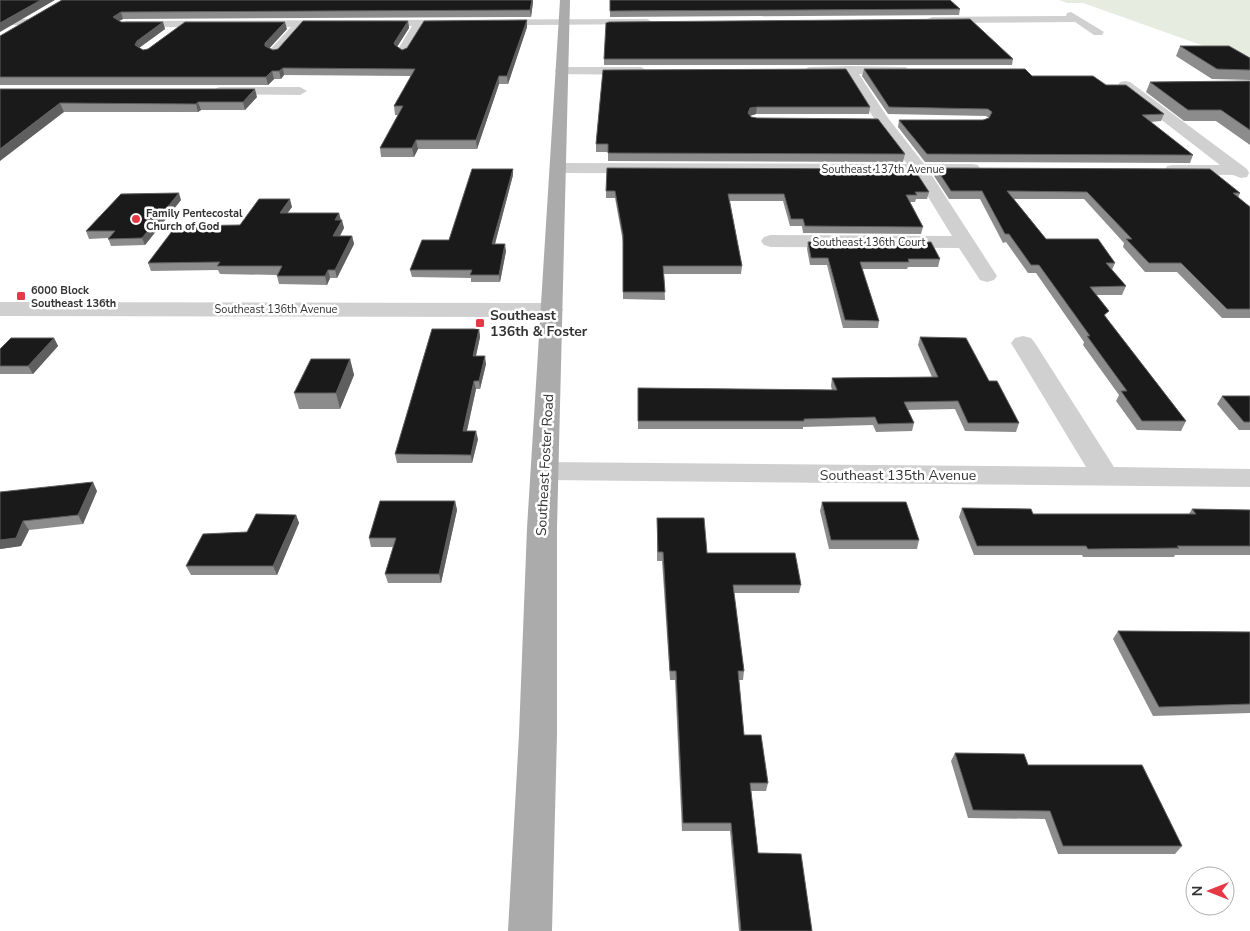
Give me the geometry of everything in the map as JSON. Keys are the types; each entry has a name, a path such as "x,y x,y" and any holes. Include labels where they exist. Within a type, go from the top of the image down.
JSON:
{"main road":[{"name":"Southeast Foster Road","path":"530,931 538,734 542,528 546,471 565,0"}],"street":[{"path":"922,20 1074,17 1098,32"},
{"path":"0,22 33,20 6,35"},
{"path":"123,24 659,22"},
{"path":"403,51 420,23"},
{"path":"168,35 183,24"},
{"path":"274,52 302,24"},
{"path":"800,70 919,70"},
{"path":"850,70 882,120 919,169 987,276"},
{"path":"562,71 652,71"},
{"path":"1144,85 1125,85 1243,175"},
{"path":"204,91 300,91"},
{"path":"862,120 901,120"},
{"name":"Southeast 137th Avenue","path":"559,168 988,169"},
{"path":"1156,170 1243,175"},
{"name":"Southeast 136th Court","path":"771,241 966,242"},
{"name":"Southeast 136th Avenue","path":"0,309 552,310"},
{"path":"1023,343 1105,476"},
{"name":"Southeast 135th Avenue","path":"546,471 1250,478"}],"shaded area":[{"path":"1059,0 1250,0 1250,64 1083,3 1067,3"}],"building":[{"path":"0,0 41,0 0,23"},
{"path":"62,0 532,0 530,10 121,12 113,17 121,22 163,22 137,41 135,45 143,50 148,49 185,22 285,22 265,43 265,46 273,50 278,49 303,21 408,21 394,43 402,50 407,48 424,21 527,20 507,76 499,76 476,140 416,140 412,148 380,148 403,106 394,106 415,69 283,68 279,71 272,71 266,77 0,77 0,36"},
{"path":"610,0 950,0 960,9 610,11"},
{"path":"970,19 1013,59 604,59 606,23 609,22"},
{"path":"1180,46 1229,46 1250,58 1250,70 1217,69"},
{"path":"846,69 870,107 757,107 750,108 748,113 751,117 757,118 878,119 905,154 608,153 608,144 596,144 603,70"},
{"path":"864,69 1025,69 1032,76 1093,76 1106,85 1126,85 1164,114 1142,115 1193,155 927,154 899,120 983,120 989,118 992,112 988,109 889,107"},
{"path":"1250,81 1250,130 1221,110 1188,110 1150,82"},
{"path":"0,89 255,89 243,102 198,102 196,104 60,103 0,149"},
{"path":"607,168 914,169 929,192 915,192 917,195 906,195 923,227 805,226 803,219 791,219 784,194 728,194 742,266 663,266 665,292 623,292 623,235 615,191 606,191"},
{"path":"936,168 1210,169 1240,193 1233,193 1250,207 1250,309 1227,309 1181,263 1149,263 1126,239 1132,239 1087,192 1007,191 1046,239 1098,239 1115,263 1106,263 1126,286 1090,287 1109,311 1104,315 1186,421 1142,421 1121,391 1127,391 1087,336 1090,336 1039,265 1031,265 1009,234 1005,234 982,191 951,191"},
{"path":"472,169 513,169 492,244 505,244 499,275 470,275 472,270 410,270 422,240 449,240"},
{"name":"Family Pentecostal Church of God","path":"179,193 142,238 108,239 115,231 86,231 121,194"},
{"path":"259,199 290,199 280,213 339,213 335,220 342,220 333,236 352,236 335,270 328,270 325,276 277,276 282,266 217,266 220,262 148,263 176,226 240,225"},
{"path":"808,242 931,242 940,259 908,259 909,262 860,262 879,321 845,320 828,258 811,258"},
{"path":"432,329 479,329 473,356 485,356 479,381 474,381 463,431 476,431 471,455 395,454"},
{"path":"920,337 966,338 989,381 997,381 1019,423 968,423 958,401 904,402 914,423 878,424 875,417 804,419 804,421 638,421 638,388 837,390 832,378 938,377"},
{"path":"11,338 54,338 28,366 0,366 0,349"},
{"path":"311,359 350,359 336,393 294,393"},
{"path":"1222,396 1250,396 1250,422 1244,422"},
{"path":"93,482 78,515 23,521 16,538 0,540 0,492"},
{"path":"380,501 455,501 439,574 385,574 396,538 369,538"},
{"path":"822,502 906,502 919,540 831,540"},
{"path":"962,508 1031,509 1033,514 1196,514 1192,509 1250,510 1250,546 1088,549 1086,546 977,546"},
{"path":"256,514 296,515 273,566 186,566 203,534 247,532"},
{"path":"657,518 704,518 707,553 795,553 801,585 733,585 744,671 738,671 744,735 761,735 768,783 750,783 758,853 801,854 812,931 741,931 731,823 683,823 676,671 670,671 663,552 658,552"},
{"path":"1118,631 1250,632 1250,704 1159,707"},
{"path":"955,753 1024,754 1028,765 1142,765 1182,846 1063,846 1050,811 973,810"}],"place":[{"name":"Family Pentecostal Church of God","path":"136,219"},
{"name":"6000 Block Southeast 136th","path":"21,296"},
{"name":"Southeast 136th & Foster","path":"480,323"}]}
